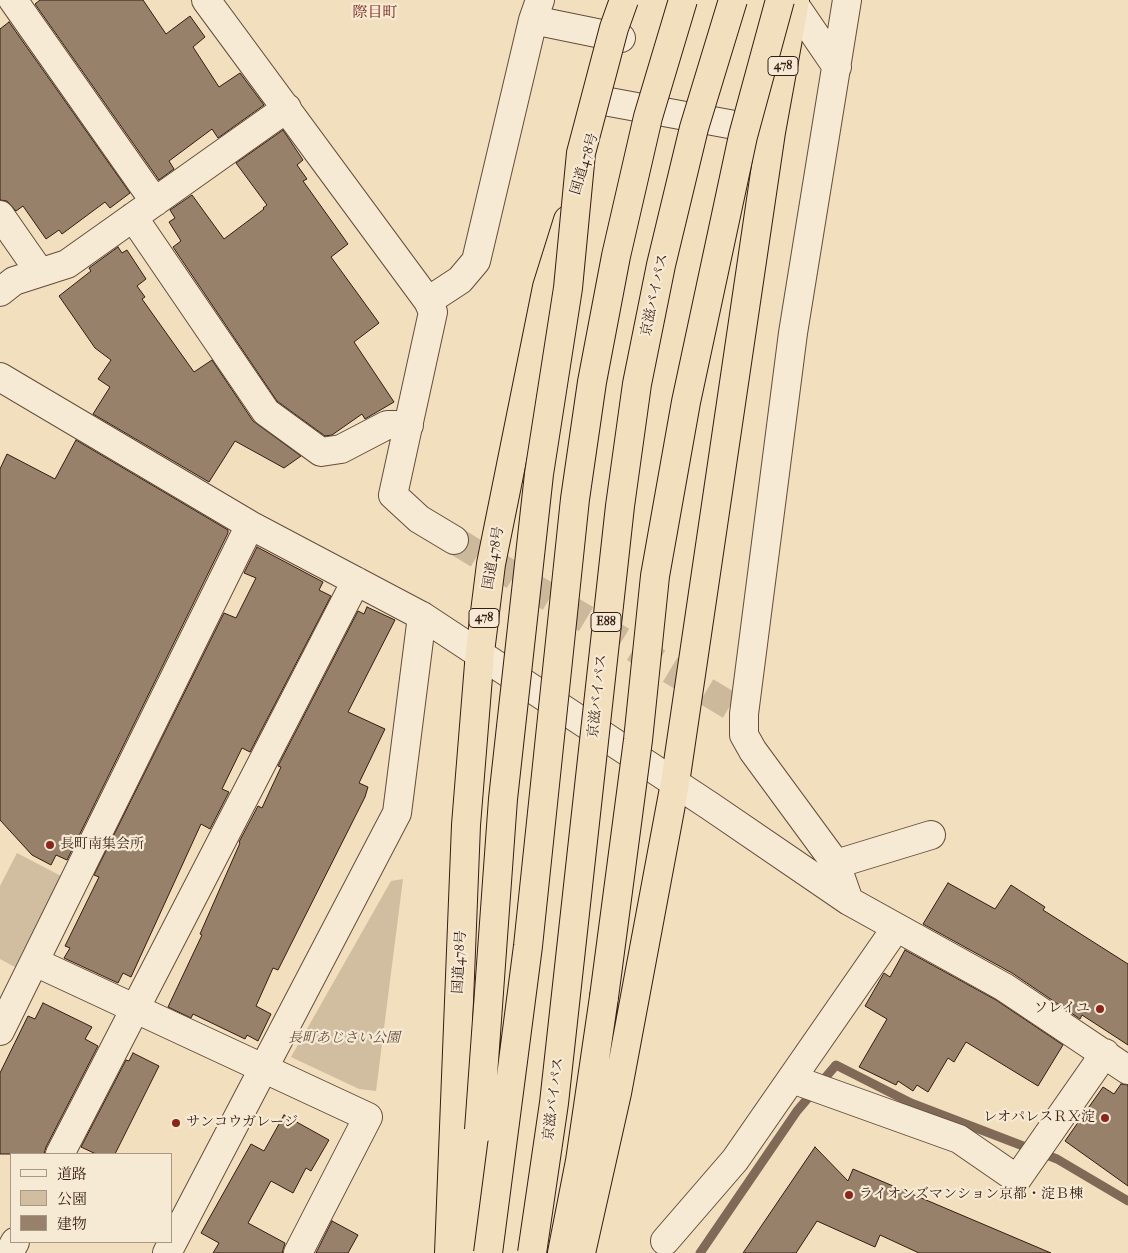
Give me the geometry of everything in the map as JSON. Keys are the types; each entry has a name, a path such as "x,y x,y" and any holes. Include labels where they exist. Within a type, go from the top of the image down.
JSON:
{"highway":[{"path":"465,1253 479,1130 503,799 539,474 568,288 581,153 614,28 624,0"},
{"name":"国道478号","path":"449,1253 464,865 480,652 491,564 548,287 633,0"},
{"path":"488,1253 528,946 575,499 592,382 616,256 640,154 682,0"},
{"name":"京滋バイパス","path":"532,1253 554,1103 615,544 637,384 661,264 694,128 733,0"},
{"path":"562,1253 580,1161 604,997 638,740 655,576 686,402 743,136 790,1"},
{"name":"478","path":"581,1253 617,1093 675,783 790,1"}],"street":[{"path":"13,0 155,202"},
{"path":"206,0 428,301 433,312 393,495 419,519 454,540"},
{"path":"847,0 793,333 744,714 744,735 753,751 836,864 849,901"},
{"path":"790,1 837,67"},
{"path":"428,301 460,280 476,261 537,10 621,38"},
{"path":"604,101 771,132"},
{"path":"0,292 14,281 66,264 287,108"},
{"path":"0,215 39,272"},
{"path":"132,217 266,412 321,452 342,449 387,426 408,425"},
{"path":"0,377 250,525 422,616 480,652 849,901 1004,987 1128,1070"},
{"path":"0,1031 8,997 35,962 250,525"},
{"path":"61,1153 356,581"},
{"path":"172,1241 397,813 422,616"},
{"path":"836,864 931,835"},
{"path":"665,1241 735,1160 896,928"},
{"path":"35,962 368,1117 298,1253"},
{"path":"792,1079 959,1139 1017,1179 1105,1053"}],"green space":[{"path":"17,853 61,876 15,967 0,959 0,886"},
{"name":"長町あじさい公園","path":"403,879 376,1091 359,1089 291,1057 391,881"}],"building":[{"path":"40,0 143,0 166,34 190,16 205,37 193,47 219,87 240,73 264,105 218,138 212,129 169,161 174,169 159,180 35,4"},
{"path":"9,22 130,193 110,208 105,202 62,234 59,230 46,239 23,206 16,211 7,201 0,200 0,29"},
{"path":"283,130 303,160 297,165 307,179 303,181 348,244 331,257 379,323 354,342 394,402 365,419 362,414 332,435 325,436 277,401 173,247 181,241 169,222 175,218 170,210 192,195 224,239 264,209 267,205 236,163"},
{"path":"118,247 122,253 127,250 146,279 137,286 145,297 142,299 194,372 212,360 253,421 301,456 284,468 235,441 209,482 93,414 110,387 98,379 111,360 95,348 59,296 91,271 89,268"},
{"path":"76,440 228,530 228,533 67,860 56,855 51,865 32,855 0,820 0,469 7,454 55,479"},
{"path":"257,547 323,582 319,590 331,596 250,752 242,748 222,789 229,792 210,829 201,824 131,977 123,973 118,983 64,958 70,948 65,946 99,877 94,875 224,613 236,618 256,578 244,573"},
{"path":"367,607 395,620 348,712 385,729 359,783 368,787 365,797 278,970 273,968 256,1006 271,1014 258,1041 247,1035 245,1039 193,1014 191,1018 168,1007 202,935 200,934 239,842 258,806 262,808 281,767 278,766 358,611 364,614"},
{"path":"948,883 995,909 1011,885 1045,907 1043,910 1128,964 1128,1045 1082,1015 1080,1019 1012,973 923,924"},
{"path":"905,950 996,1000 1063,1045 1038,1086 966,1042 954,1062 948,1058 928,1092 917,1085 913,1091 898,1081 896,1085 859,1067 887,1019 865,1006 884,973 890,977"},
{"path":"43,1003 92,1027 85,1039 98,1046 44,1153 0,1154 0,1073 28,1016 35,1019"},
{"path":"133,1053 159,1066 116,1153 94,1153 81,1147 126,1060 129,1061"},
{"name":"レオパレスＲＸ淀","path":"1121,1084 1128,1085 1128,1186 1065,1141 1103,1087 1114,1094"},
{"path":"284,1115 329,1140 311,1171 306,1168 293,1193 271,1181 248,1223 285,1243 282,1253 213,1253 219,1243 201,1233 251,1144 264,1151"},
{"name":"ライオンズマンション京都・淀Ｂ棟","path":"815,1147 848,1181 853,1169 1051,1253 919,1253 880,1235 875,1247 817,1221 796,1253 743,1253"},
{"path":"332,1221 358,1235 348,1253 316,1253"}],"waterway":[{"path":"700,1253 797,1111 836,1065 911,1103 1057,1159 1128,1201"}],"tunnel":[{"path":"454,540 744,714"}],"place":[{"name":"長町南集会所","path":"50,845"},
{"name":"ソレイユ","path":"1100,1009"},
{"name":"レオパレスＲＸ淀","path":"1105,1118"},
{"name":"サンコウガレージ","path":"176,1123"},
{"name":"ライオンズマンション京都・淀Ｂ棟","path":"849,1195"}],"district":[{"name":"際目町","path":"375,13"}]}
